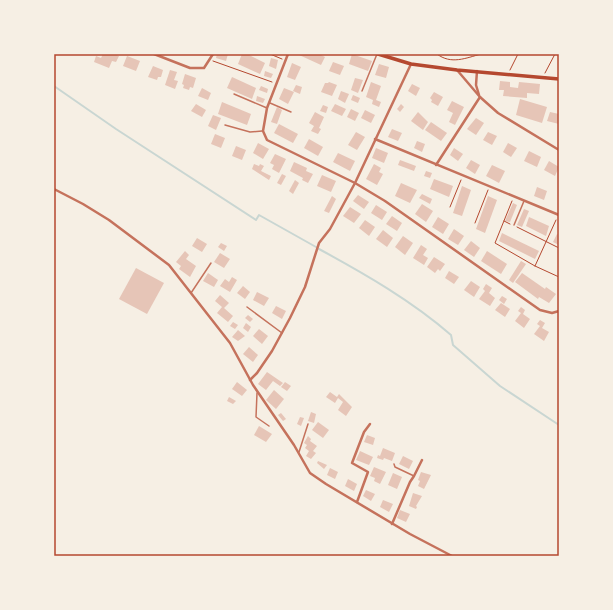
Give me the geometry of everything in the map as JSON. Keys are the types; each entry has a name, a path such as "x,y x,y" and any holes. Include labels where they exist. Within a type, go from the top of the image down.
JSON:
{"main road":[{"path":"378,54 411,64 477,72 559,78"}],"street":[{"path":"154,54 190,68 204,68 213,54"},
{"path":"288,54 278,84 267,108 263,131 267,140 355,183 384,201 540,310 552,313 559,312"},
{"path":"250,380 263,365 282,333 305,287 319,243 330,229 355,183 411,64"},
{"path":"457,70 480,97 508,120 559,150"},
{"path":"477,72 476,85 480,97"},
{"path":"436,165 480,97"},
{"path":"375,139 462,176 559,214"},
{"path":"54,189 109,220 169,265 230,343 257,392 310,473 392,524 452,556"},
{"path":"357,502 368,472 352,463 364,432 370,424"},
{"path":"392,524 410,482 422,460"}],"lane":[{"path":"362,91 378,54"},
{"path":"234,94 267,108"},
{"path":"270,102 291,112"},
{"path":"225,125 250,132 263,131"},
{"path":"514,225 524,201"},
{"path":"191,293 211,263"},
{"path":"247,307 282,333"},
{"path":"257,392 256,417 269,426"},
{"path":"299,454 308,424"},
{"path":"394,464 396,467 414,476"}],"path":[{"path":"270,54 286,60"},
{"path":"405,54 413,54"},
{"path":"437,54 454,61 481,54"},
{"path":"508,74 518,54"},
{"path":"543,77 555,54"},
{"path":"210,60 278,84"},
{"path":"450,207 462,176"},
{"path":"475,223 489,187"},
{"path":"514,196 495,243 535,266 559,277"},
{"path":"535,266 559,214"},
{"path":"504,221 559,248"}],"building":[{"path":"103,54 114,54 119,56 116,62 112,61 109,68 94,62 96,56 101,58"},
{"path":"217,54 228,54 226,61 216,58"},
{"path":"242,54 249,55 265,63 260,74 238,64"},
{"path":"297,54 319,54 325,57 321,65"},
{"path":"352,54 372,61 368,71 349,64"},
{"path":"127,56 140,61 136,71 123,66"},
{"path":"271,58 278,60 276,69 269,66"},
{"path":"333,62 344,66 340,75 329,71"},
{"path":"292,63 301,67 295,80 287,77"},
{"path":"379,64 389,67 386,78 375,75"},
{"path":"153,66 163,70 161,77 158,77 157,80 148,77"},
{"path":"170,70 177,72 174,80 178,81 175,89 165,85"},
{"path":"265,71 273,74 271,78 264,76"},
{"path":"185,74 196,78 193,88 190,87 189,90 183,88 184,85 182,84"},
{"path":"232,77 256,88 252,99 227,88"},
{"path":"355,78 363,80 358,93 351,90"},
{"path":"500,81 510,82 510,87 518,88 519,82 540,84 539,94 527,93 527,98 503,96 504,90 499,90"},
{"path":"329,82 337,85 332,96 321,92 325,83"},
{"path":"371,82 381,86 376,100 381,102 379,107 372,104 373,100 366,97"},
{"path":"412,84 420,88 416,96 408,91"},
{"path":"296,85 302,87 300,94 293,91"},
{"path":"261,86 268,89 267,93 259,90"},
{"path":"202,88 211,93 208,100 198,96"},
{"path":"284,88 294,92 288,104 279,99"},
{"path":"341,91 349,94 345,103 338,99"},
{"path":"434,92 443,97 438,106 431,102 432,100 430,98"},
{"path":"353,95 360,98 358,103 351,100"},
{"path":"257,96 265,99 263,103 256,101"},
{"path":"520,99 547,107 542,123 516,115"},
{"path":"452,101 464,107 455,125 449,122 453,113 447,110"},
{"path":"222,102 251,114 247,125 218,114"},
{"path":"196,104 206,110 202,117 191,111"},
{"path":"335,104 346,109 342,116 331,111"},
{"path":"401,104 404,107 400,112 397,109"},
{"path":"323,105 328,107 326,113 320,111"},
{"path":"277,107 282,110 277,124 271,122"},
{"path":"351,109 359,113 355,121 347,117"},
{"path":"365,110 375,115 371,123 361,118"},
{"path":"315,112 324,117 318,134 311,131 314,126 309,123"},
{"path":"418,112 428,122 423,130 411,121"},
{"path":"550,112 559,114 559,124 547,121"},
{"path":"213,115 221,118 216,130 208,126"},
{"path":"476,118 484,123 476,135 467,129"},
{"path":"431,122 447,133 441,141 425,130"},
{"path":"279,124 298,134 293,143 274,133"},
{"path":"392,129 402,133 398,141 388,137"},
{"path":"356,132 365,137 357,150 348,145"},
{"path":"488,132 497,136 492,145 483,140"},
{"path":"215,134 225,138 221,148 211,144"},
{"path":"309,139 323,147 318,156 304,148"},
{"path":"417,141 425,144 422,152 414,148"},
{"path":"258,143 269,149 263,159 253,153"},
{"path":"508,143 517,148 511,157 503,152"},
{"path":"236,146 246,150 242,160 232,156"},
{"path":"376,148 388,153 384,163 372,158"},
{"path":"454,148 463,154 458,161 450,155"},
{"path":"529,151 541,157 537,167 524,161"},
{"path":"338,153 355,161 350,171 333,162"},
{"path":"275,154 286,159 279,173 272,169 274,165 270,163"},
{"path":"400,160 416,166 414,171 398,165"},
{"path":"471,160 480,165 475,174 466,168"},
{"path":"549,161 559,167 555,176 544,170"},
{"path":"294,162 307,168 306,171 313,174 308,183 302,180 303,178 290,171"},
{"path":"254,164 264,166 261,171 271,176 269,180 252,169"},
{"path":"374,164 381,168 379,172 383,174 377,185 366,179"},
{"path":"492,165 505,171 499,183 486,176"},
{"path":"426,171 432,173 430,178 424,176"},
{"path":"282,174 286,176 281,185 277,183"},
{"path":"322,175 336,181 331,192 317,186"},
{"path":"434,179 453,186 449,197 430,189"},
{"path":"295,180 299,183 293,194 289,191"},
{"path":"401,183 417,190 410,203 395,196"},
{"path":"462,186 471,190 462,216 453,213"},
{"path":"537,187 547,191 544,200 534,196"},
{"path":"422,194 432,199 430,204 419,198"},
{"path":"358,195 369,202 364,209 353,201"},
{"path":"332,196 336,199 329,213 324,211"},
{"path":"488,196 497,200 485,233 476,229"},
{"path":"513,203 517,205 510,222 505,221"},
{"path":"422,204 433,211 426,222 415,214"},
{"path":"376,205 387,212 382,220 371,213"},
{"path":"350,207 361,214 354,223 343,216"},
{"path":"524,209 529,211 522,227 517,225"},
{"path":"392,216 402,223 397,231 386,224"},
{"path":"438,217 449,224 443,234 432,227"},
{"path":"529,217 549,226 546,236 526,226"},
{"path":"365,220 375,227 369,236 359,228"},
{"path":"454,229 464,236 458,245 448,239"},
{"path":"383,230 393,238 387,247 376,239"},
{"path":"502,233 539,251 535,259 499,241"},
{"path":"557,234 559,235 559,245 553,242"},
{"path":"403,236 413,243 405,255 395,247"},
{"path":"197,238 207,244 202,252 192,246"},
{"path":"471,241 480,248 474,257 464,250"},
{"path":"221,243 227,246 224,251 218,247"},
{"path":"421,245 427,249 423,255 428,258 424,265 413,258"},
{"path":"185,251 189,255 186,259 196,266 190,277 179,269 181,266 176,262"},
{"path":"487,251 507,264 501,274 481,261"},
{"path":"220,253 230,259 224,268 214,262"},
{"path":"434,257 445,264 440,271 438,269 435,273 427,267"},
{"path":"521,261 526,264 513,283 509,280"},
{"path":"136,268 164,283 147,314 119,299"},
{"path":"449,271 459,277 454,284 445,278"},
{"path":"208,273 218,280 214,287 203,281"},
{"path":"522,273 545,289 546,287 556,294 549,303 539,297 538,299 515,282"},
{"path":"232,277 237,280 230,292 220,286 225,279 229,282"},
{"path":"471,281 480,287 474,297 464,290"},
{"path":"486,284 492,288 489,293 495,298 490,306 479,299 485,291 483,289"},
{"path":"243,286 250,292 245,299 237,293"},
{"path":"257,292 269,298 264,306 253,300"},
{"path":"220,295 229,303 224,308 233,316 228,322 217,313 222,307 215,301"},
{"path":"502,296 507,299 504,304 499,300"},
{"path":"501,303 510,309 505,317 495,310"},
{"path":"276,306 286,311 282,319 272,313"},
{"path":"521,307 525,310 523,314 530,319 524,328 515,321 521,313 518,311"},
{"path":"248,315 253,319 250,322 245,318"},
{"path":"540,320 545,323 542,328 549,332 544,341 534,334 540,326 537,324"},
{"path":"233,322 238,325 235,329 230,326"},
{"path":"246,323 251,327 248,332 243,328"},
{"path":"259,329 268,336 262,344 253,336"},
{"path":"238,330 245,336 238,341 232,337"},
{"path":"249,347 258,355 253,362 243,354"},
{"path":"267,372 283,383 280,386 273,381 266,390 258,384"},
{"path":"237,382 247,390 242,396 232,389"},
{"path":"285,382 291,386 287,391 281,387"},
{"path":"274,390 284,399 276,409 266,400"},
{"path":"330,392 337,397 339,394 352,407 346,416 338,410 343,402 338,398 335,403 326,397"},
{"path":"229,397 236,401 233,404 227,401"},
{"path":"311,412 316,414 314,423 308,421"},
{"path":"281,413 286,419 283,421 278,415"},
{"path":"300,417 304,418 301,426 297,424"},
{"path":"318,422 329,430 323,438 312,430"},
{"path":"259,426 272,434 266,442 254,435"},
{"path":"367,435 375,438 373,445 364,442"},
{"path":"308,436 311,439 310,441 317,446 313,451 316,453 311,459 306,456 309,451 305,448 307,445 304,443"},
{"path":"383,448 395,453 392,461 384,458 383,460 377,458 378,455 380,456"},
{"path":"360,451 373,457 369,465 356,460"},
{"path":"403,456 413,461 409,469 399,464"},
{"path":"318,461 327,465 324,469 317,463"},
{"path":"374,467 386,472 380,484 374,481 375,478 370,476"},
{"path":"330,468 338,472 335,479 327,475"},
{"path":"421,472 431,475 424,489 418,486 420,481 418,480"},
{"path":"393,473 402,477 397,489 388,485"},
{"path":"348,479 357,484 354,491 345,486"},
{"path":"366,490 375,494 371,501 363,496"},
{"path":"413,493 422,496 416,506 416,509 409,506"},
{"path":"383,500 393,504 389,512 380,507"},
{"path":"400,510 410,514 406,522 397,518"}],"waterway":[{"path":"54,86 116,129 256,220 259,215 316,247"},
{"path":"319,249 371,278 404,299 451,335 453,345 500,386 559,425"}]}
